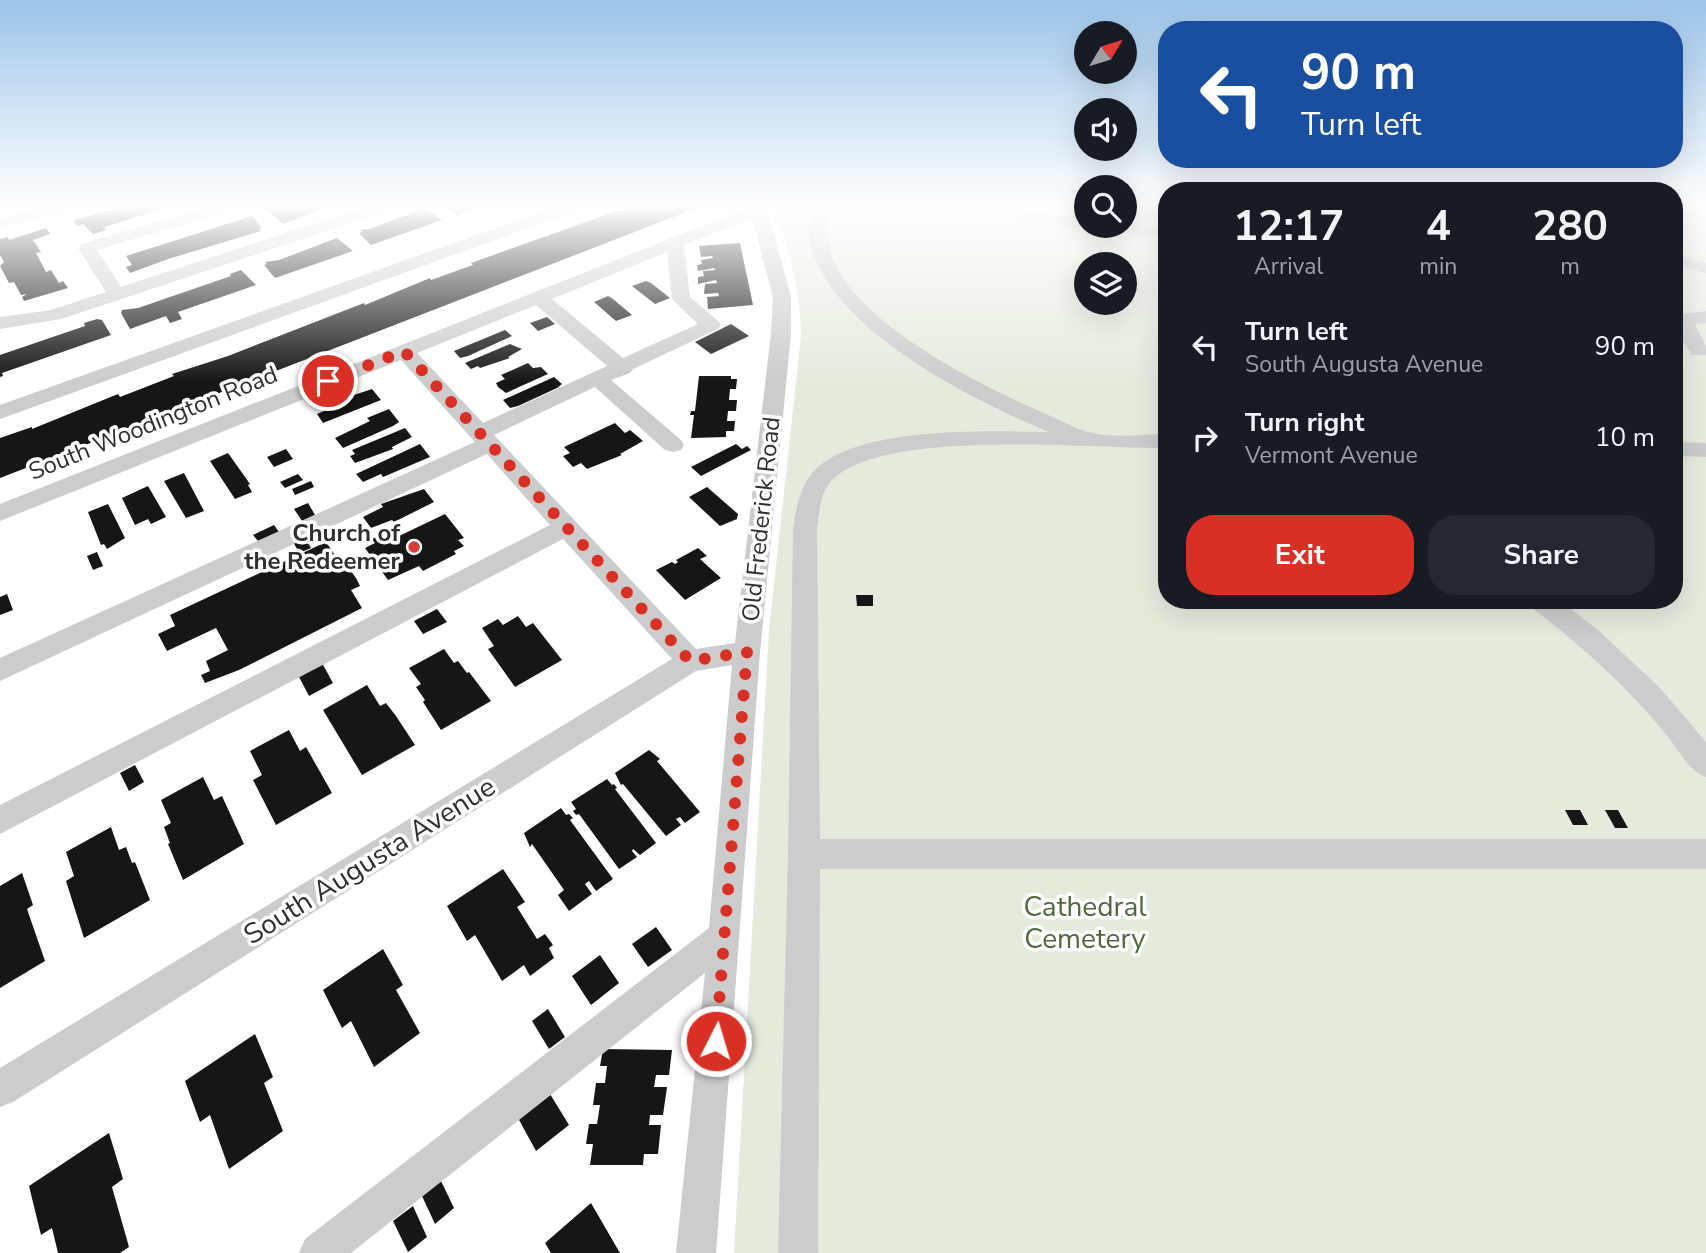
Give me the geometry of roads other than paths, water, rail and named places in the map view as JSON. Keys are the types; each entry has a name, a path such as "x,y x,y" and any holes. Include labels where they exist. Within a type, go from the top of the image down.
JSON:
{"street":[{"path":"98,265 117,295"},
{"path":"0,323 54,315 206,265"},
{"path":"0,412 407,265"},
{"path":"617,265 404,351 690,661"},
{"path":"0,670 485,439 712,326 681,299 677,265"},
{"name":"Old Frederick Road","path":"696,1253 747,652 781,333 782,297 774,265"},
{"path":"827,265 862,313 929,361 986,394 1088,439"},
{"path":"538,297 623,369"},
{"path":"1690,316 1685,323 1686,330 1703,350"},
{"path":"1683,354 1703,350"},
{"name":"South Woodington Road","path":"0,513 404,351"},
{"path":"599,380 673,445"},
{"path":"798,1253 804,854 805,529 811,495 824,474 840,461 865,451 899,444 1088,439 1158,441"},
{"path":"1683,449 1706,450"},
{"path":"0,820 566,527"},
{"path":"1552,609 1594,640 1634,677 1675,722 1706,764"},
{"name":"South Augusta Avenue","path":"0,1089 690,661 747,652"},
{"path":"804,854 1706,853"},
{"path":"319,1253 725,936"}],"place":[{"name":"Church of the Redeemer","path":"414,547"}],"park label":[{"name":"Cathedral Cemetery","path":"1085,922"}]}
